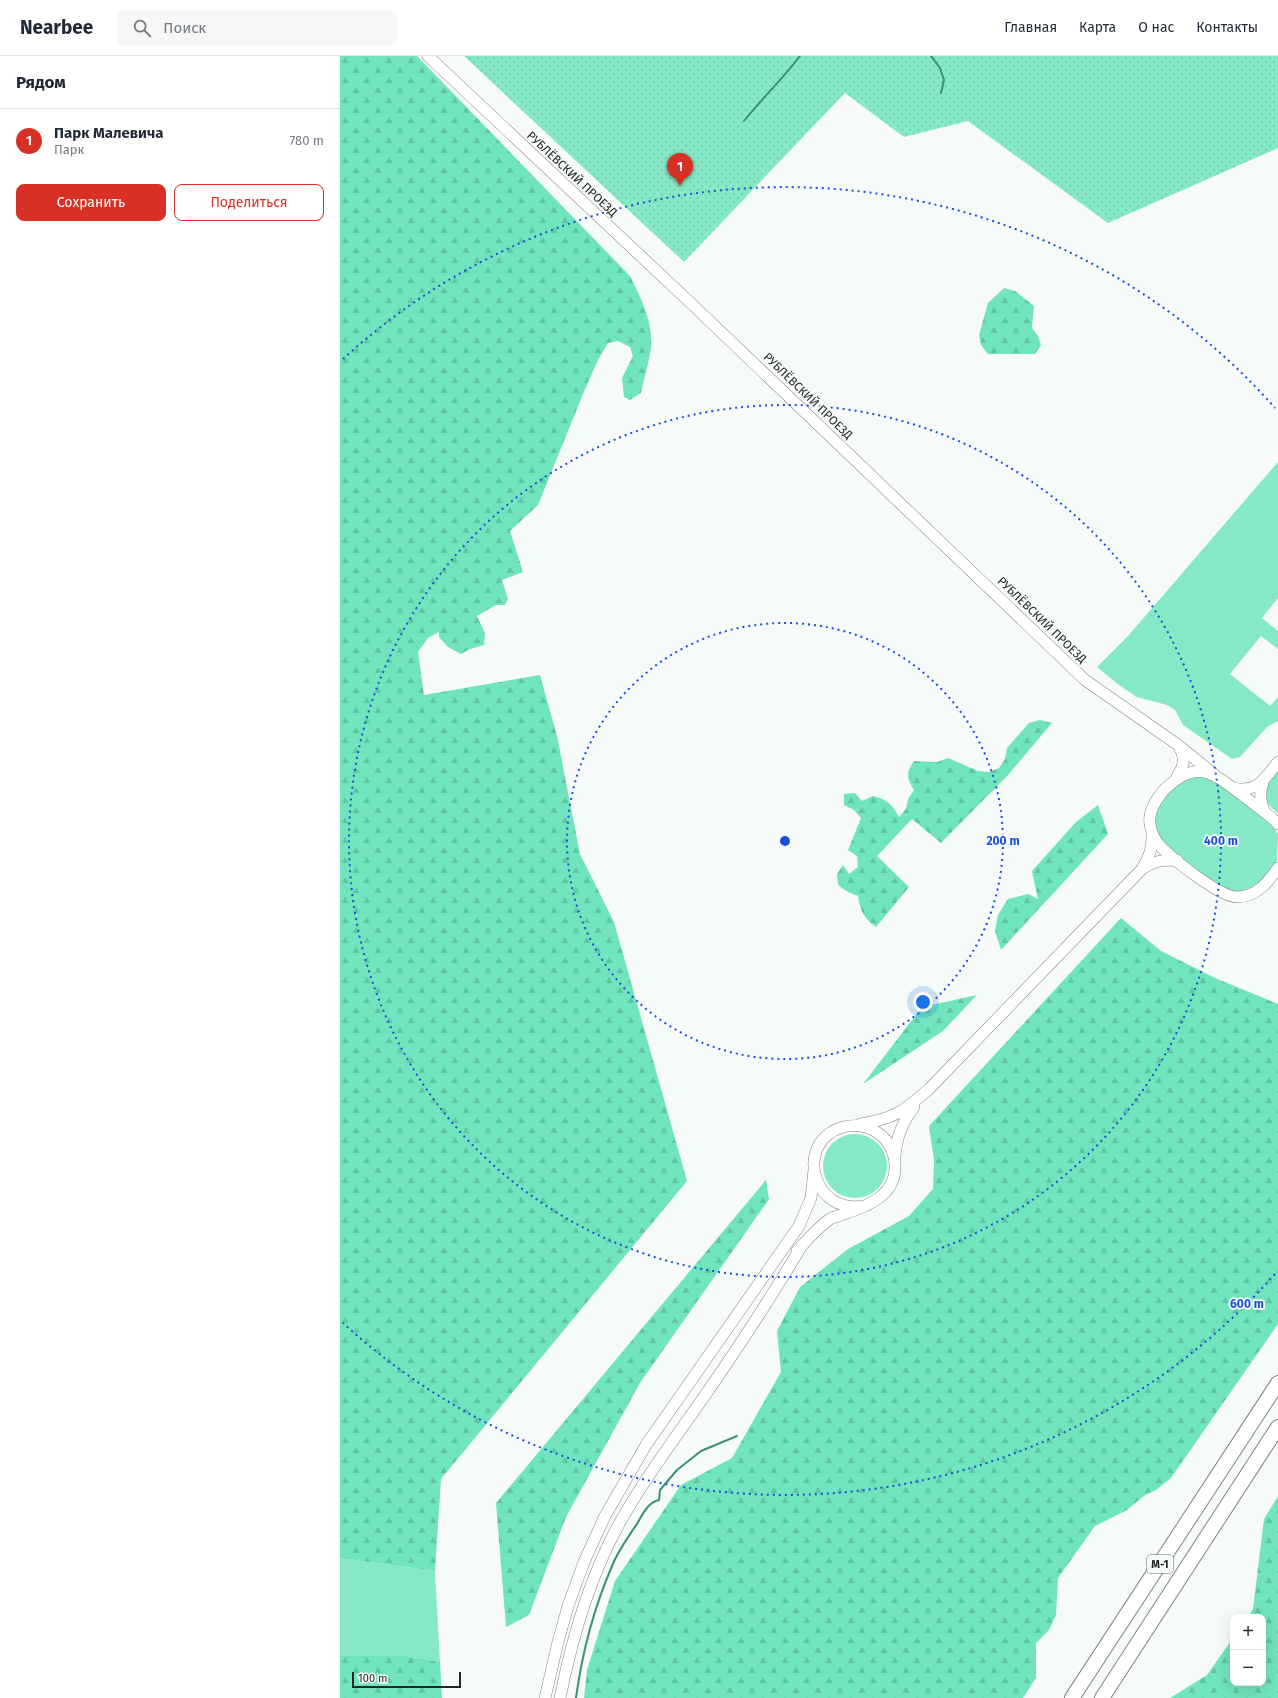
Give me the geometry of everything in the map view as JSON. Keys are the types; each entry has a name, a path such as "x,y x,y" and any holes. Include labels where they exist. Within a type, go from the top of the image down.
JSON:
{"highway":[{"name":"М-1","path":"1072,1698 1278,1383"},
{"name":"М-1","path":"1102,1698 1278,1427"}],"street":[{"name":"РУБЛЁВСКИЙ ПРОЕЗД","path":"428,56 697,309 1085,680 1178,745 1278,824"},
{"path":"1176,779 1182,769 1184,761 1183,753 1178,745"},
{"path":"1232,788 1251,789 1264,779 1278,762"},
{"path":"1142,869 1152,848 1150,814 1154,803 1163,791 1176,779 1194,771 1203,771 1215,775"},
{"path":"1264,779 1260,796 1261,804 1265,813"},
{"path":"1152,834 1161,848 1213,888 1225,895 1237,897 1250,894 1262,888 1278,868"},
{"path":"545,1698 568,1606 584,1562 605,1516 646,1445 802,1220 811,1198 815,1157 824,1139 835,1131 848,1126 879,1121 895,1116 907,1108 929,1089 1142,869 1151,863 1161,860 1176,860"},
{"path":"734,1320 813,1234 831,1219 880,1199 889,1189 895,1170 896,1148 904,1122 929,1089"},
{"path":"848,1126 868,1128 879,1134 892,1150 895,1170"},
{"path":"814,1170 820,1189 829,1199 848,1207 868,1205"},
{"path":"560,1698 576,1629 588,1593 619,1524 660,1460 777,1288 801,1246"}],"green space":[{"path":"340,56 417,56 630,276 645,310 651,338 650,353 641,393 630,400 624,397 622,378 633,356 630,347 618,341 608,343 598,360 538,505 510,531 523,572 502,580 508,599 505,605 496,605 477,616 485,633 484,645 470,649 461,654 448,647 439,637 439,632 428,638 418,652 424,695 540,675 557,736 580,854 614,922 687,1181 441,1479 435,1571 340,1558"},
{"path":"464,56 1278,56 1278,148 1108,223 968,121 904,137 845,93 684,262"},
{"path":"1004,288 1015,291 1034,306 1032,328 1038,336 1041,345 1035,354 988,354 981,345 979,335 988,303"},
{"path":"1278,462 1278,598 1262,618 1278,631 1278,649 1261,636 1230,674 1270,706 1278,697 1278,721 1267,727 1240,757 1232,759 1183,725 1175,710 1167,705 1137,697 1097,667 1128,636"},
{"path":"1040,720 1052,723 1008,775 941,843 912,819 877,856 909,887 876,927 863,914 858,896 848,892 838,885 837,874 843,865 849,874 858,867 857,856 848,850 861,818 854,810 844,805 844,794 855,793 862,801 873,796 882,799 894,808 899,817 906,809 908,799 914,790 908,779 908,772 914,761 937,762 948,758 978,771 989,772 999,768 1005,759 1007,748 1029,723"},
{"path":"1278,771 1278,813 1268,803 1265,793 1269,782"},
{"path":"1200,776 1215,782 1268,821 1278,834 1277,861 1260,883 1253,888 1239,893 1225,891 1164,845 1156,830 1154,817 1160,803 1174,786 1185,778"},
{"path":"1098,805 1108,834 1001,950 995,931 998,915 1008,899 1028,894 1038,899 1032,871 1076,822"},
{"path":"1121,918 1161,951 1215,978 1278,1004 1278,1324 1171,1478 1156,1490 1145,1495 1127,1510 1095,1526 1058,1578 1056,1615 1049,1630 1036,1643 1036,1678 1023,1698 584,1698 587,1670 615,1581 681,1485 732,1458 781,1372 777,1331 800,1287 848,1249 909,1216 933,1189 934,1160 929,1126"},
{"path":"977,995 943,1031 863,1084 922,1007"},
{"path":"855,1134 873,1140 881,1148 887,1166 881,1184 873,1192 855,1198 837,1192 829,1184 823,1166 829,1148 837,1140"},
{"path":"766,1180 769,1199 640,1383 566,1517 529,1615 506,1627 496,1503"},
{"path":"1278,1496 1278,1698 1170,1698 1207,1675 1230,1642 1230,1686 1266,1686 1266,1614 1250,1614 1253,1609 1264,1519"},
{"path":"340,1558 435,1571 440,1662 407,1656 340,1656"},
{"path":"340,1656 407,1656 440,1662 442,1698 340,1698"}],"waterway":[{"path":"744,121 787,73 800,56"},
{"path":"931,56 940,68 944,80 941,93"},
{"path":"576,1698 585,1648 594,1614 612,1566 623,1544 646,1509 655,1501 659,1500 660,1490 677,1470 701,1451 737,1436"}],"place":[{"name":"Парк Малевича","path":"680,186"}]}
